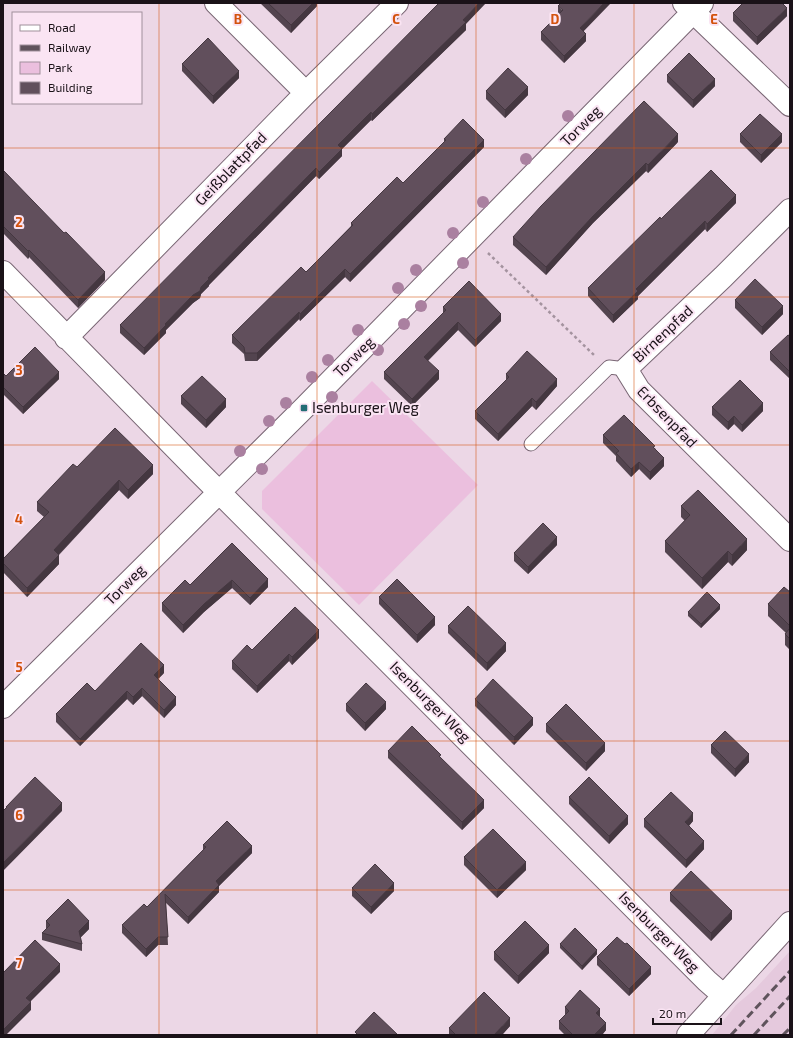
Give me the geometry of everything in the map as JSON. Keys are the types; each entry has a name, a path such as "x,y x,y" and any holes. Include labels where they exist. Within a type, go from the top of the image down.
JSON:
{"street":[{"path":"216,3 306,93"},
{"name":"Geißblattpfad","path":"66,338 306,93 397,3"},
{"path":"694,6 790,105"},
{"name":"Torweg","path":"3,707 220,492 694,6"},
{"name":"Birnenpfad","path":"626,369 723,277 790,210"},
{"name":"Isenburger Weg","path":"3,272 66,338 723,995"},
{"name":"Erbsenpfad","path":"626,369 640,390 790,540"},
{"path":"688,1035 790,923"}],"lane":[{"name":"Birnenpfad","path":"531,444 609,367 626,369"}],"path":[{"path":"487,253 600,361 626,369"}],"shaded area":[{"path":"790,951 790,1035 712,1035 736,1005 756,988"}],"green space":[{"path":"372,381 478,485 359,605 262,509 262,491"}],"building":[{"path":"268,3 313,3 291,25"},
{"path":"439,3 479,3 463,20 466,22 372,114 371,112 338,145 342,149 319,172 316,168 208,278 209,279 201,287 200,291 193,295 144,348 120,325"},
{"path":"561,3 604,3 580,28 586,34 564,56 541,32 563,10 558,6"},
{"path":"743,3 782,3 787,8 757,37 733,13"},
{"path":"208,38 239,71 213,96 182,64"},
{"path":"689,53 715,79 693,100 667,75"},
{"path":"508,68 528,87 505,110 486,91"},
{"path":"644,101 678,134 648,165 646,163 593,216 546,267 513,237 541,206"},
{"path":"760,114 782,134 761,155 740,134"},
{"path":"463,119 484,140 350,274 345,269 300,314 299,312 257,353 245,353 244,347 232,335 301,267 306,272 353,225 351,223 397,177 403,183 446,140 444,139"},
{"path":"3,170 64,233 66,232 105,272 78,300 3,226"},
{"path":"711,170 736,195 707,224 705,221 636,289 638,291 613,315 588,288 660,217 661,219"},
{"path":"755,279 783,306 762,327 735,300"},
{"path":"469,281 501,314 475,340 458,322 424,357 439,371 412,399 384,372 446,310 443,307"},
{"path":"788,335 790,336 790,372 770,352"},
{"path":"35,347 59,372 23,407 3,387 3,373 6,376"},
{"path":"527,351 557,379 536,402 532,398 498,434 475,411 509,377 506,374"},
{"path":"202,376 226,399 206,420 181,396"},
{"path":"740,380 763,403 742,425 734,416 728,422 712,407"},
{"path":"624,415 655,446 653,447 664,458 650,472 639,462 631,469 616,453 619,451 603,435"},
{"path":"115,428 153,465 128,490 119,480 54,550 59,555 27,588 3,563 3,559 49,512 37,502 73,464 77,467"},
{"path":"698,490 747,539 732,555 728,551 702,578 665,541 690,515 681,506"},
{"path":"543,523 557,537 528,567 514,553"},
{"path":"232,543 268,579 250,598 232,580 204,604 183,625 162,603 185,580 190,585"},
{"path":"397,579 435,617 417,635 379,597"},
{"path":"784,587 790,592 790,626 768,604"},
{"path":"707,592 720,605 701,624 688,612"},
{"path":"468,606 506,643 487,663 448,626"},
{"path":"295,607 319,630 292,657 289,654 257,686 232,661 247,645 252,650"},
{"path":"790,628 790,639 785,634"},
{"path":"141,643 164,665 154,675 176,697 164,710 142,688 133,697 127,691 80,739 56,714 87,683 95,691"},
{"path":"493,679 533,718 514,737 475,699"},
{"path":"366,683 386,702 365,723 346,704"},
{"path":"566,704 605,743 586,763 546,724"},
{"path":"412,726 441,755 439,756 484,800 462,822 388,751"},
{"path":"725,731 749,754 735,769 711,745"},
{"path":"35,777 62,803 3,863 3,811"},
{"path":"589,777 628,816 609,836 569,797"},
{"path":"671,792 693,813 685,822 704,841 686,860 644,819"},
{"path":"227,821 252,846 216,881 219,885 188,917 165,894 168,937 158,937 146,949 122,925 144,904 147,907 206,847 203,845"},
{"path":"493,829 526,862 497,890 464,857"},
{"path":"375,864 394,883 371,907 352,888"},
{"path":"691,871 732,911 711,933 670,893"},
{"path":"68,899 89,921 79,931 82,944 42,933 50,925 46,921"},
{"path":"525,921 549,945 518,976 494,952"},
{"path":"575,928 597,950 582,966 560,944"},
{"path":"617,937 625,944 627,943 651,967 629,989 597,957"},
{"path":"35,940 60,964 26,998 31,1002 3,1030 3,973"},
{"path":"580,990 600,1009 596,1013 606,1023 594,1035 573,1035 559,1021 569,1011 565,1007"},
{"path":"484,992 510,1018 494,1035 456,1035 449,1028"},
{"path":"374,1012 398,1035 358,1035 355,1032"}],"railway":[{"path":"731,1035 790,971"},
{"path":"754,1035 790,996"},
{"path":"783,1035 790,1028"}],"place":[{"name":"Isenburger Weg","path":"304,408"}]}
